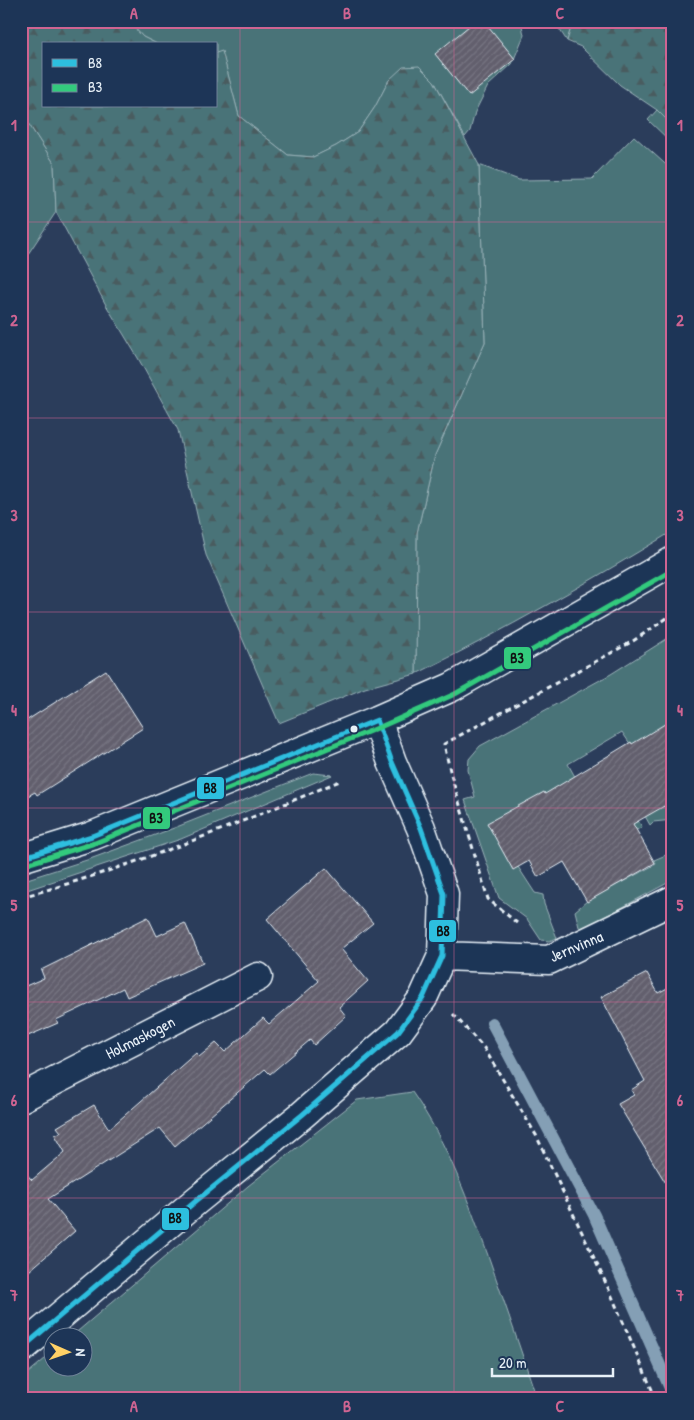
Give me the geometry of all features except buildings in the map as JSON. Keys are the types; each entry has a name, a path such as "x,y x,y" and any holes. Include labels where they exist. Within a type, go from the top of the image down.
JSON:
{"street":[{"path":"21,858 92,836 377,720 452,686 673,561"},
{"path":"21,1348 302,1115 398,1032 423,998 442,956 444,894 377,720"},
{"name":"Jernvinna","path":"442,956 549,960 673,900"},
{"name":"Holmaskogen","path":"21,1098 258,978"}],"path":[{"path":"524,930 488,899 451,775 444,744 633,641 673,614"},
{"path":"21,897 71,884 161,853 342,780"},
{"path":"423,998 443,1003 484,1048 531,1127 611,1294 656,1399"}],"green space":[{"path":"21,21 128,21 143,37 153,42 42,42 42,108 218,108 218,52 222,51 239,116 288,155 313,157 336,146 358,132 375,107 389,80 403,67 419,66 434,81 479,165 485,342 435,455 417,533 416,674 365,688 279,723 206,555 178,430 106,305 56,212 54,163 21,112"},
{"path":"128,21 521,21 524,35 512,64 488,86 475,112 470,131 465,137 434,81 389,80 375,107 358,132 336,146 313,157 288,155 239,116 222,52 218,53 218,42 153,42 143,37"},
{"path":"554,21 573,21 567,41"},
{"path":"573,21 673,21 673,126 657,110 620,85 581,47 567,41"},
{"path":"657,110 673,126 673,144 648,120"},
{"path":"21,112 54,163 56,212 26,257 21,260"},
{"path":"634,136 673,171 673,531 546,606 416,674 417,533 435,455 485,342 479,165 519,180 592,179"},
{"path":"673,635 673,820 653,822 650,825 641,809 635,751 622,732 568,764 579,784 633,813 642,827 582,859 509,853 535,893 543,895 544,904 557,938 549,941 541,940 527,919 499,898 465,800 475,797 468,770 469,759 480,746 611,674"},
{"path":"313,773 332,775 181,839 21,892 21,881 90,859 174,828"},
{"path":"673,852 673,880 582,929 579,927 575,911 587,901 656,864 654,860"},
{"path":"412,1092 425,1112 447,1153 466,1195 537,1399 21,1399 21,1379 42,1361 42,1378 92,1378 92,1328 82,1328 248,1186 357,1100"}],"waterway":[{"path":"492,1023 594,1215 673,1395"}],"transit line":[{"name":"B3","path":"23,865 95,843 380,727 455,694 673,570"},
{"name":"B8","path":"21,858 92,836 377,720 392,762 421,828 444,894 442,956 423,998 398,1032 302,1115 196,1201 21,1349"}]}
